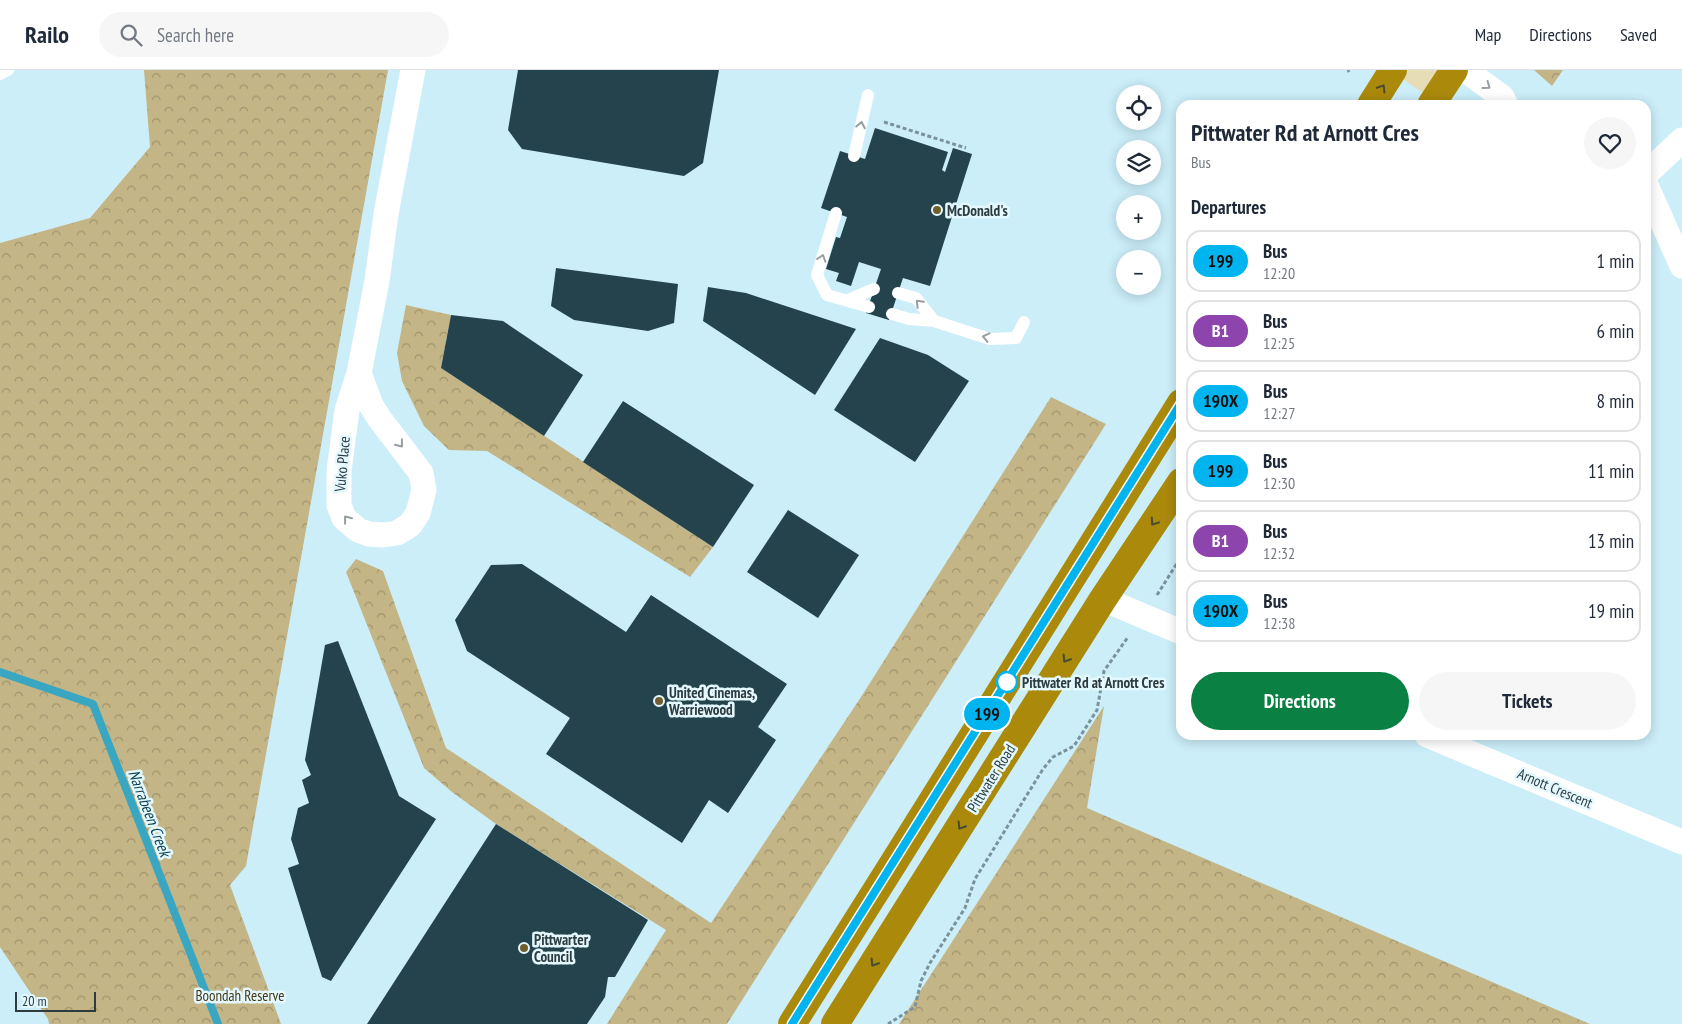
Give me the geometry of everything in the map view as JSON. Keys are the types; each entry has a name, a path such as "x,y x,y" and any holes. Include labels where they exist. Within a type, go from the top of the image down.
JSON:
{"highway":[{"path":"1374,100 1393,70"},
{"path":"792,1024 920,823 1068,581 1176,411"},
{"name":"Pittwater Road","path":"836,1024 1103,599 1176,490"}],"street":[{"name":"Vuko Place","path":"359,373 371,405 421,474 424,490 418,513 410,525 397,533 369,534 358,530 344,518 340,505 339,471 347,410 359,373 377,281 386,214 413,70"},
{"path":"1414,70 1443,88"},
{"path":"1465,70 1504,100"},
{"path":"1651,169 1682,140"},
{"path":"1651,196 1682,266"},
{"path":"1103,599 1176,630"},
{"name":"Arnott Crescent","path":"1439,740 1682,842"}],"lane":[{"path":"0,74 8,70"},
{"path":"854,156 868,95"},
{"path":"836,213 817,275 827,295 869,306"},
{"path":"848,300 874,289"},
{"path":"898,293 916,298 934,321"},
{"path":"892,314 909,319 934,321 990,339 1016,338 1024,322"}],"path":[{"path":"884,122 966,148"},
{"path":"888,1024 915,1007 921,980 930,962 965,908 975,879 1043,769 1053,757 1074,746 1097,710 1104,671 1176,565"}],"green space":[{"name":"Boondah Reserve","path":"144,70 388,70 246,866 230,885 281,1024 49,1024 48,1019 0,947 0,243 90,218 150,147"},
{"path":"1534,70 1563,70 1552,86"},
{"path":"406,305 451,315 441,368 713,547 690,577 487,451 449,450 424,426 402,381 397,353"},
{"path":"1051,397 1106,424 727,1024 607,1024 666,930 496,824 452,792 424,768 346,572 356,559 383,571 446,748 711,923 861,697"},
{"path":"1104,706 1087,808 1590,1024 899,1024"}],"building":[{"path":"518,70 719,70 703,163 684,176 522,149 508,130"},
{"path":"875,128 948,152 942,170 945,172 953,148 972,154 930,286 903,278 889,320 866,313 881,269 859,262 851,286 836,281 839,273 826,269 836,237 840,238 847,217 821,208 840,151 865,159"},
{"path":"556,268 678,284 674,323 648,331 574,320 551,306"},
{"path":"708,287 746,293 856,329 815,395 703,321"},
{"path":"451,315 503,321 583,375 544,436 441,368"},
{"path":"880,338 928,355 969,381 915,462 834,410"},
{"path":"623,401 754,485 713,547 583,462"},
{"path":"788,510 859,555 818,618 747,572"},
{"name":"United Cinemas, Warriewood","path":"522,564 626,632 651,595 787,684 758,727 776,740 728,813 709,800 682,843 546,754 570,718 467,651 455,620 491,565"},
{"path":"338,641 399,796 436,819 331,981 322,977 288,868 299,864 291,839 298,808 309,803 302,780 311,775 305,760 325,645"},
{"name":"Pittwarter Council","path":"496,824 648,920 615,977 608,977 605,997 587,1024 367,1024"}],"waterway":[{"name":"Narrabeen Creek","path":"0,672 93,704 218,1024"}],"bus line":[{"name":"199","path":"792,1024 920,823 1068,581 1176,411"}],"place":[{"name":"McDonald's","path":"937,210"},
{"name":"Pittwater Rd at Arnott Cres","path":"1007,682"},
{"name":"United Cinemas, Warriewood","path":"659,701"},
{"name":"Pittwarter Council","path":"524,948"}]}
